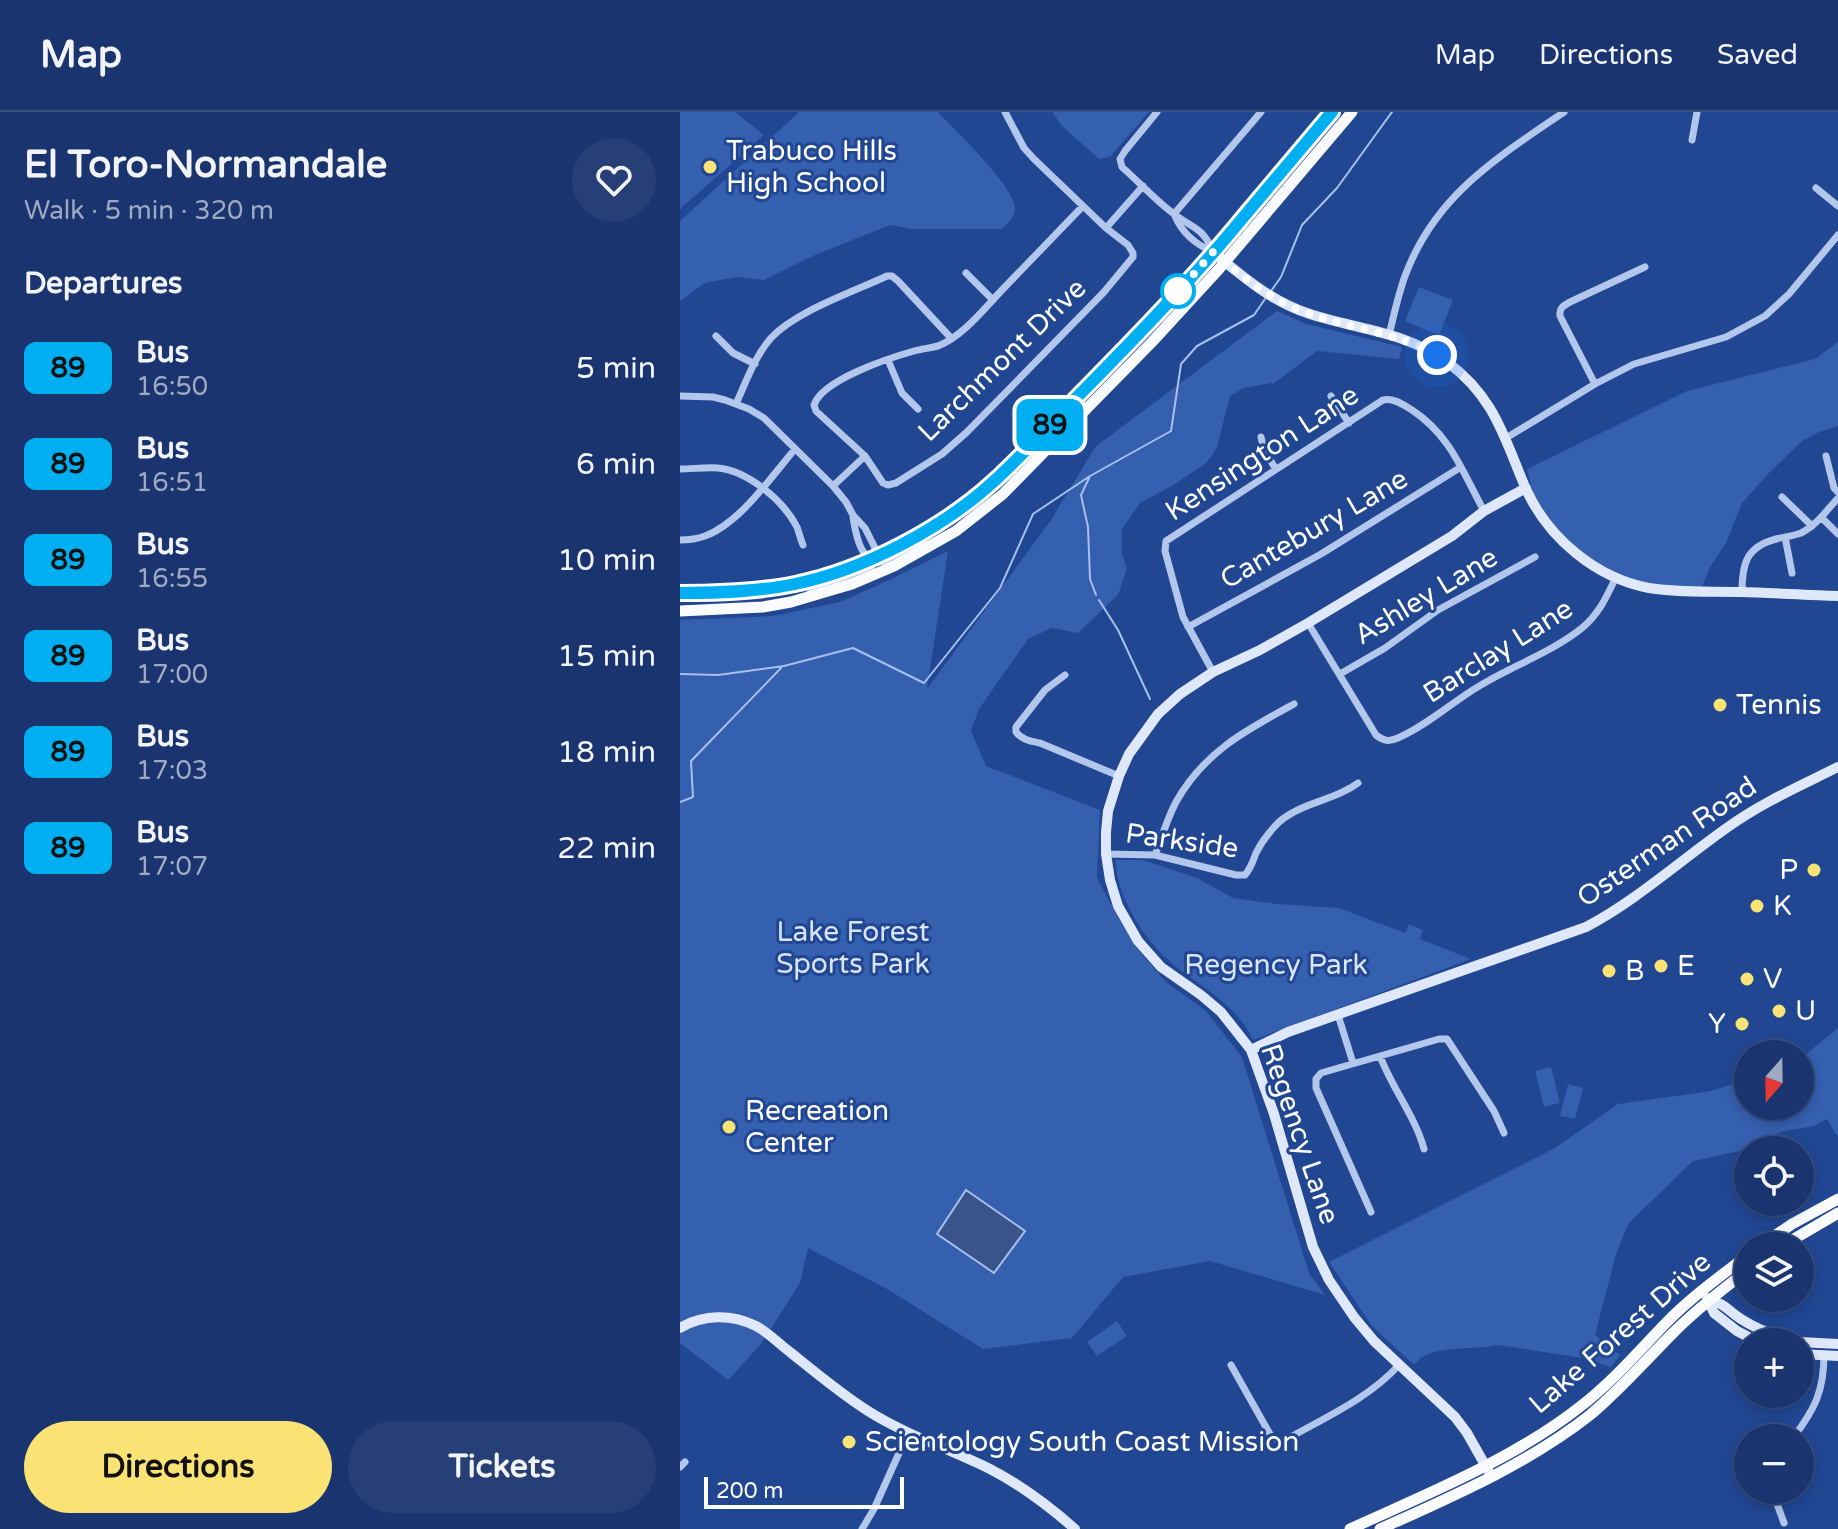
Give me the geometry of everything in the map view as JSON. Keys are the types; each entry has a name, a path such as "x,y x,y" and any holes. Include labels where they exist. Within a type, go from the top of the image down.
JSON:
{"main road":[{"path":"680,593 753,591 796,584 873,558 941,522 993,482 1155,317 1332,112"},
{"path":"680,611 763,607 805,598 852,584 894,566 956,531 1014,484 1152,342 1225,262 1352,112"},
{"path":"1780,1232 1838,1199"},
{"path":"1806,1232 1838,1213"},
{"name":"Lake Forest Drive","path":"1705,1296 1734,1268"},
{"name":"Lake Forest Drive","path":"1380,1529 1488,1471 1581,1406 1619,1373 1665,1324 1734,1278"},
{"name":"Lake Forest Drive","path":"1350,1529 1488,1471"}],"street":[{"path":"1005,112 1024,148 1106,228 1143,186"},
{"path":"1157,112 1125,151 1120,159 1122,167 1174,214 1207,237 1213,252 1254,286 1285,304 1323,318 1389,335 1427,349 1462,373 1498,421 1541,516 1565,544 1591,564 1616,577 1663,590 1838,596"},
{"path":"1174,214 1261,112"},
{"path":"1389,335 1409,267 1431,226 1451,200 1485,168 1564,112"},
{"path":"1692,140 1697,112"},
{"path":"1816,188 1838,206"},
{"path":"833,486 865,456 816,411 816,398 838,381 912,351 938,346 951,338 993,300 1083,206"},
{"name":"Larchmont Drive","path":"865,456 883,483 888,485 942,454 967,432 1132,261 1133,253 1128,245 1106,228"},
{"path":"1506,438 1634,364 1726,337 1765,316 1789,294 1838,235"},
{"path":"1595,384 1559,311 1570,302 1645,267"},
{"path":"966,273 993,300"},
{"path":"736,404 771,338 792,319 887,276 898,281 951,338"},
{"path":"716,336 733,353 755,364"},
{"path":"888,360 902,393 918,409"},
{"path":"680,396 713,397 764,418 833,486 865,528 873,558 871,567 818,587 805,598"},
{"path":"1331,396 1349,423"},
{"name":"Kensington Lane","path":"1188,627 1165,551 1168,539 1383,400 1400,403 1435,428 1448,442 1461,467"},
{"path":"1261,437 1264,451 1276,469"},
{"path":"680,540 703,537 734,518 795,449"},
{"path":"1826,456 1834,488 1838,492"},
{"path":"1461,467 1484,511"},
{"name":"Cantebury Lane","path":"1188,627 1321,554 1461,467"},
{"path":"680,469 717,468 752,480 785,511 803,545"},
{"name":"Regency Lane","path":"1488,1471 1455,1417 1374,1341 1354,1317 1319,1261 1251,1050 1221,1012 1161,967 1138,941 1118,906 1106,854 1108,811 1129,754 1158,714 1180,694 1213,672 1308,623 1452,536 1484,511 1526,488"},
{"path":"1782,497 1812,526"},
{"path":"1742,592 1743,567 1751,553 1768,542 1800,533 1812,526 1838,498"},
{"path":"1821,517 1838,534"},
{"path":"1785,537 1792,573"},
{"path":"873,558 887,561 919,545 936,542"},
{"name":"Ashley Lane","path":"1340,674 1385,648 1438,610 1535,557"},
{"name":"Barclay Lane","path":"1340,674 1376,735 1385,740 1399,738 1488,681 1571,636 1594,617 1616,577"},
{"path":"1308,623 1340,674"},
{"path":"1188,627 1213,672"},
{"path":"1065,675 1045,690 1016,727 1016,732 1027,740 1119,776"},
{"path":"1155,855 1175,804 1206,761 1245,731 1294,704"},
{"name":"Osterman Road","path":"1251,1050 1278,1036 1586,927 1750,812 1838,767"},
{"name":"Parkside","path":"1106,854 1155,855 1245,875 1260,845 1280,821 1301,808 1341,794 1358,783"},
{"path":"1338,1015 1353,1063"},
{"path":"1371,1212 1315,1083 1321,1073 1447,1039 1494,1111 1504,1133"},
{"path":"1380,1056 1387,1076 1419,1130 1424,1149"},
{"path":"1705,1296 1714,1313 1734,1328"},
{"path":"1705,1296 1722,1303 1757,1328"},
{"path":"680,1328 720,1316 739,1319 758,1327 850,1399 908,1433 1013,1482 1075,1529"},
{"path":"1814,1352 1838,1344"},
{"path":"1814,1347 1838,1356"},
{"path":"1804,1424 1823,1383 1824,1350"},
{"path":"1231,1365 1271,1436 1280,1441 1362,1397 1399,1365"},
{"path":"862,1529 908,1433"},
{"path":"1777,1504 1784,1523"}],"green space":[{"name":"Trabuco Hills High School","path":"680,112 735,112 764,135 680,209"},
{"path":"799,112 938,112 1005,186 1015,208 1012,217 1002,229 911,229 890,225 815,255 764,280 736,277 705,283 680,301 680,221"},
{"path":"1052,112 1149,112 1110,157 1099,159 1062,126"},
{"path":"1419,287 1453,300 1439,335 1405,321"},
{"name":"Lake Forest Sports Park","path":"1277,311 1306,324 1402,347 1399,359 1317,351 1273,384 1244,388 1230,396 1212,456 1175,484 1140,503 1122,529 1122,554 1127,568 1118,595 1078,633 1052,628 1028,639 979,709 971,731 986,766 1100,810 1097,878 1139,951 1166,982 1205,1010 1242,1057 1309,1273 1325,1295 1210,1261 1123,1277 1072,1338 983,1349 887,1289 808,1248 800,1283 761,1344 728,1380 680,1343 680,620 773,616 840,602 948,551 927,689 1051,520 1096,446"},
{"path":"1838,342 1838,426 1802,441 1742,503 1726,543 1710,567 1700,592 1627,582 1575,552 1537,510 1527,469 1687,391 1815,359"},
{"name":"Regency Park","path":"1116,860 1143,860 1197,878 1233,898 1339,908 1405,933 1409,924 1423,930 1420,939 1471,959 1253,1040 1245,1025 1223,1002 1170,961 1146,935 1121,891"},
{"path":"1838,1028 1838,1137 1827,1119 1814,1126 1773,1136 1734,1136 1734,1152 1693,1161 1629,1223 1616,1254 1595,1335 1620,1355 1611,1367 1583,1358 1498,1345 1432,1353 1414,1365 1372,1326 1329,1262 1555,1148 1618,1104 1711,1091 1734,1084 1734,1120 1814,1120 1814,1048"},
{"path":"1551,1067 1560,1103 1544,1107 1535,1071"},
{"path":"1568,1084 1583,1088 1575,1119 1560,1116"},
{"path":"1117,1321 1127,1336 1097,1356 1087,1342"}],"shaded area":[{"path":"966,1190 1025,1231 994,1273 937,1234"}],"waterway":[{"path":"1271,291 1281,277 1302,225 1337,188 1392,112"},
{"path":"680,674 718,675 784,666 853,648 924,683 1000,588 1033,514 1090,476 1171,431 1181,364 1197,346 1254,315 1265,299"},
{"path":"1090,476 1081,495 1088,527 1090,579 1096,595"},
{"path":"1099,600 1118,630 1150,699"},
{"path":"680,802 693,797 691,761 781,668"}],"bus line":[{"name":"89","path":"680,593 753,591 796,584 842,570 908,541 965,505 1024,452 1155,317 1332,112"}],"place":[{"name":"Trabuco Hills High School","path":"710,167"},
{"name":"Tennis","path":"1720,705"},
{"name":"P","path":"1814,870"},
{"name":"K","path":"1757,906"},
{"name":"E","path":"1661,966"},
{"name":"B","path":"1609,971"},
{"name":"V","path":"1747,979"},
{"name":"U","path":"1779,1011"},
{"name":"Y","path":"1742,1024"},
{"name":"Recreation Center","path":"729,1127"},
{"name":"Scientology South Coast Mission","path":"849,1442"}],"route":[{"path":"1178,291 1172,299 1213,252 1254,286 1285,304 1323,318 1402,339 1437,355"}]}
